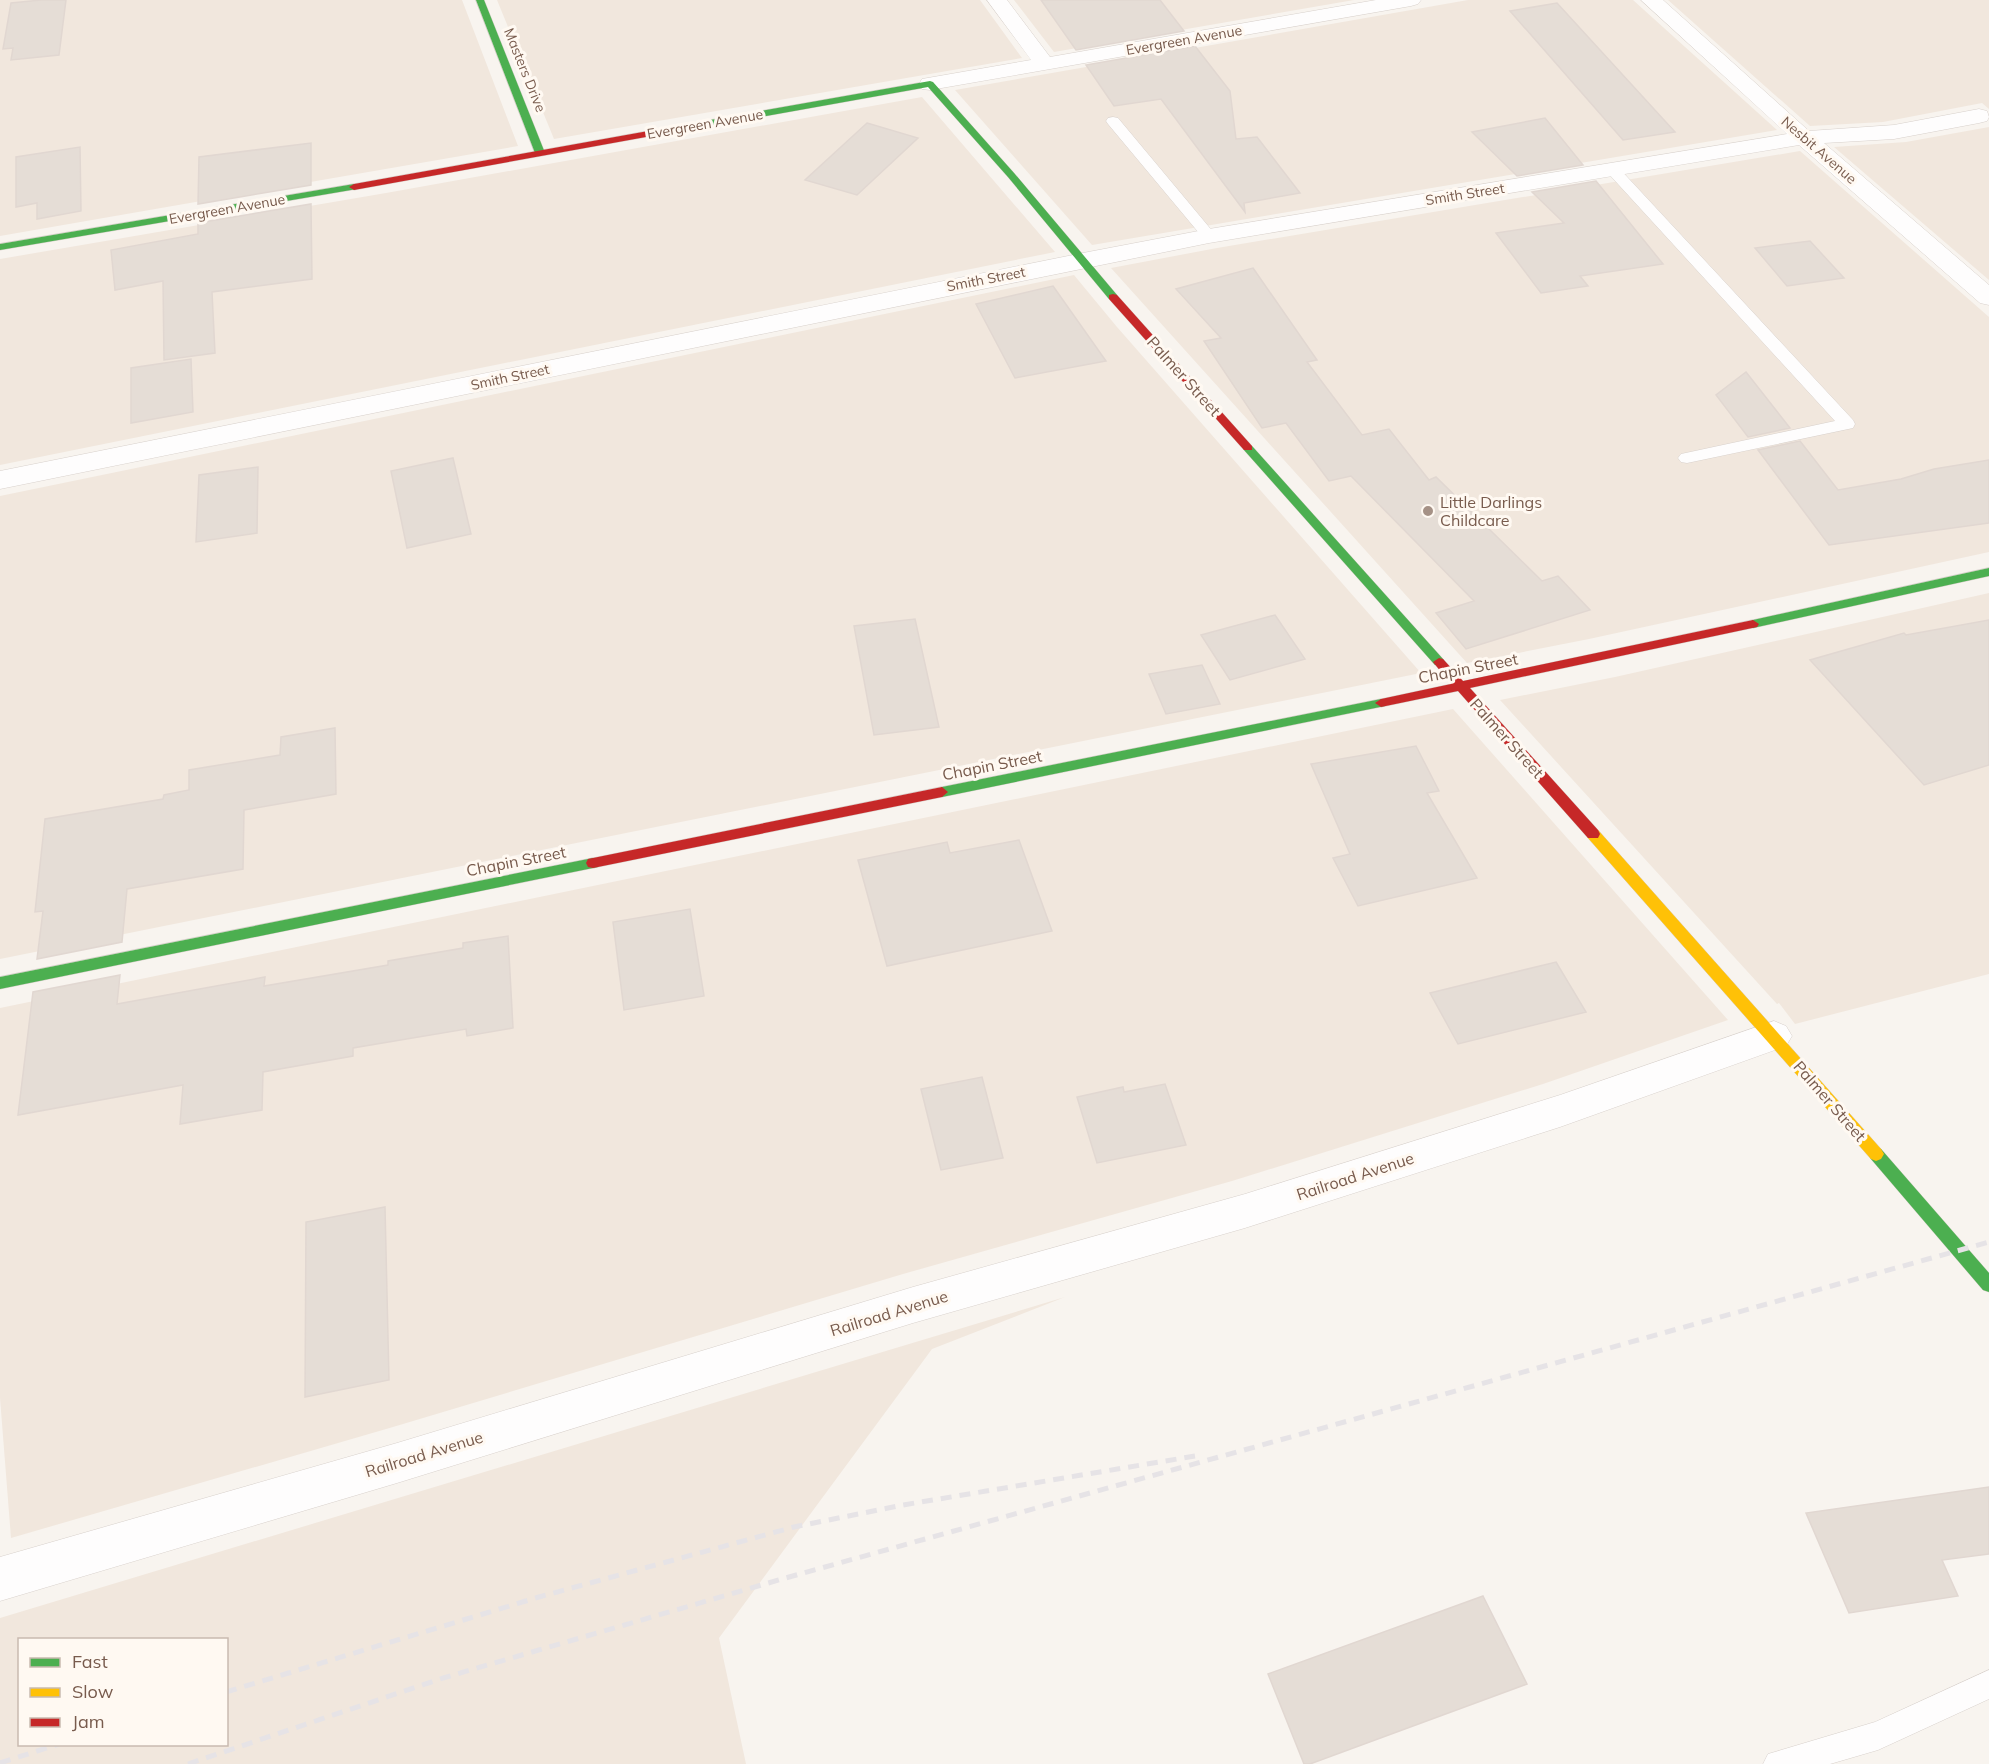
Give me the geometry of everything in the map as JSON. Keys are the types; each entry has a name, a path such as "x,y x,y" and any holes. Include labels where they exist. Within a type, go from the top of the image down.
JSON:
{"street":[{"name":"Masters Drive","path":"480,0 540,153"},
{"path":"997,0 1045,64"},
{"name":"Evergreen Avenue","path":"0,247 384,182 1411,0"},
{"name":"Nesbit Avenue","path":"1650,0 1804,138 1989,298"},
{"name":"Palmer Street","path":"930,84 1142,330 1774,1036 1989,1285"},
{"name":"Smith Street","path":"0,480 1209,236 1804,138 1894,132 1979,116"},
{"name":"Chapin Street","path":"0,983 1602,658 1989,572"},
{"name":"Railroad Avenue","path":"0,1579 396,1463 913,1305 1245,1211 1560,1111 1774,1036"}],"lane":[{"path":"1113,121 1209,236"},
{"path":"1612,170 1846,424 1687,458"},
{"path":"1778,1764 1878,1736 1989,1684"}],"shaded area":[{"path":"0,0 462,0 518,146 0,236"},
{"path":"497,0 980,0 1022,58 554,139"},
{"path":"1014,0 1354,0 1054,52"},
{"path":"1468,0 1633,0 1777,130 1092,245 955,90"},
{"path":"1668,0 1989,0 1989,109 1982,103 1883,122 1810,126"},
{"path":"922,97 1055,252 0,465 0,259"},
{"path":"1989,127 1989,280 1834,147 1906,142"},
{"path":"1800,151 1989,317 1989,552 1589,639 1467,663 1111,268 1217,248"},
{"path":"1074,275 1421,673 0,959 0,496"},
{"path":"1989,593 1989,974 1795,1024 1779,1003 1777,1004 1500,700 1615,677"},
{"path":"1453,709 1728,1020 1543,1084 1232,1181 903,1274 393,1427 11,1538 0,1398 0,1008"},
{"path":"1065,1297 932,1349 719,1638 746,1764 0,1764 0,1618"}],"building":[{"path":"66,0 59,55 11,60 13,48 3,49 11,3"},
{"path":"1041,0 1160,0 1184,31 1076,50"},
{"path":"1557,3 1675,132 1623,140 1510,11"},
{"path":"1195,46 1230,91 1236,139 1257,137 1300,193 1244,203 1245,212 1161,99 1114,106 1086,65"},
{"path":"1545,118 1583,165 1517,176 1472,132"},
{"path":"867,123 918,138 857,195 805,180"},
{"path":"311,143 311,185 198,204 199,157"},
{"path":"80,147 81,211 37,219 37,203 16,207 16,157"},
{"path":"1596,181 1663,264 1580,276 1588,286 1541,293 1496,233 1564,223 1532,192"},
{"path":"311,204 312,279 212,292 215,353 164,360 163,281 115,290 111,250 198,234 198,223"},
{"path":"1810,241 1844,278 1787,286 1755,248"},
{"path":"1253,268 1317,360 1307,362 1362,435 1389,429 1429,480 1436,477 1542,581 1558,576 1590,610 1466,649 1436,613 1474,601 1351,476 1329,481 1286,423 1262,428 1204,341 1221,338 1176,289"},
{"path":"1053,286 1106,361 1015,378 976,304"},
{"path":"191,359 193,412 131,423 131,368"},
{"path":"1746,372 1790,428 1748,437 1716,395"},
{"path":"1800,441 1838,490 1901,479 1934,469 1989,460 1989,523 1829,545 1758,450"},
{"path":"453,458 471,534 407,548 391,471"},
{"path":"258,467 257,533 196,542 199,475"},
{"path":"1275,615 1305,659 1230,680 1201,635"},
{"path":"915,619 939,727 874,735 854,626"},
{"path":"1989,620 1989,765 1924,785 1810,660 1904,633 1906,635"},
{"path":"1202,665 1220,704 1166,714 1149,674"},
{"path":"335,728 336,794 244,810 243,869 127,889 122,942 37,959 43,911 35,912 45,819 163,799 164,795 189,790 189,770 280,755 281,737"},
{"path":"1416,746 1439,791 1427,793 1477,878 1358,906 1333,858 1350,854 1311,764"},
{"path":"1019,840 1052,931 887,966 858,860 947,842 950,853"},
{"path":"690,909 704,996 624,1010 613,922"},
{"path":"508,936 513,1028 467,1036 466,1029 353,1048 353,1056 263,1072 262,1110 180,1124 183,1085 18,1115 33,992 120,975 117,1004 265,977 264,986 388,965 388,961 463,948 463,943"},
{"path":"1556,962 1586,1012 1458,1044 1430,993"},
{"path":"982,1077 1003,1158 941,1170 921,1089"},
{"path":"1165,1084 1186,1145 1097,1163 1077,1097 1123,1087 1124,1092"},
{"path":"385,1207 389,1380 305,1397 306,1222"},
{"path":"1989,1487 1989,1554 1942,1560 1958,1596 1849,1613 1806,1513"},
{"path":"1483,1596 1527,1684 1310,1764 1304,1764 1268,1674"}],"railway":[{"path":"188,1764 443,1678 782,1579 1989,1242"},
{"path":"228,1691 539,1597 794,1527 903,1505 1195,1456"},
{"path":"0,1763 53,1746"}],"traffic: fast":[{"path":"480,0 540,153"},
{"path":"665,131 930,84 1011,175 1113,297"},
{"path":"0,247 354,187"},
{"path":"1248,448 1439,662"},
{"path":"1753,624 1989,572"},
{"path":"942,792 1381,703"},
{"path":"0,983 593,863"},
{"path":"1876,1154 1989,1285"}],"traffic: slow":[{"path":"1593,834 1876,1154"}],"traffic: jam":[{"path":"354,187 665,131"},
{"path":"1113,297 1248,448"},
{"path":"1381,703 1753,624"},
{"path":"1439,662 1593,834"},
{"path":"593,863 942,792"}],"place":[{"name":"Little Darlings Childcare","path":"1428,511"}]}
